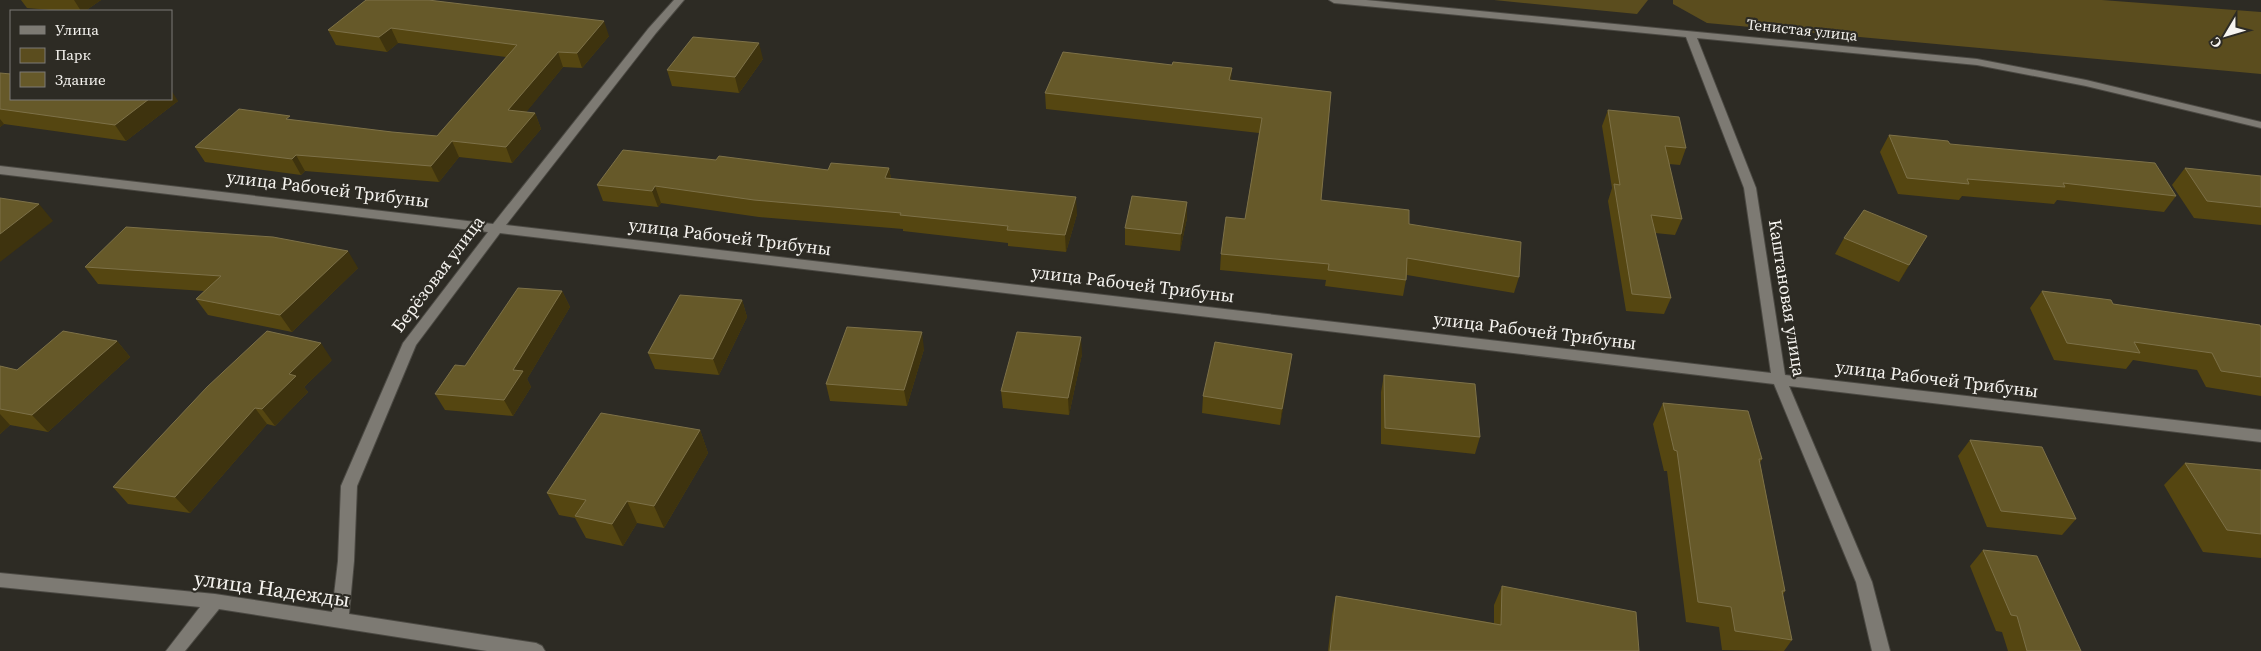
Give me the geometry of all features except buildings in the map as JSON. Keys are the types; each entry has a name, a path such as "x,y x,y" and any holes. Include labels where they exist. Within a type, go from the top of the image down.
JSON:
{"street":[{"name":"Берёзовая улица","path":"340,622 346,561 349,486 410,343 497,228 679,0"},
{"name":"Тенистая улица","path":"1334,0 1977,62 2086,83 2261,125"},
{"name":"Каштановая улица","path":"1690,34 1750,188 1779,379 1864,582 1881,651"},
{"name":"улица Рабочей Трибуны","path":"0,170 2261,436"},
{"name":"улица Надежды","path":"0,580 215,601 340,622 536,651"},
{"path":"175,651 215,601"}],"green space":[{"path":"1494,0 1648,0 1637,14"},
{"path":"1673,0 2102,0 2261,12 2261,74 1707,23 1673,4"}]}
